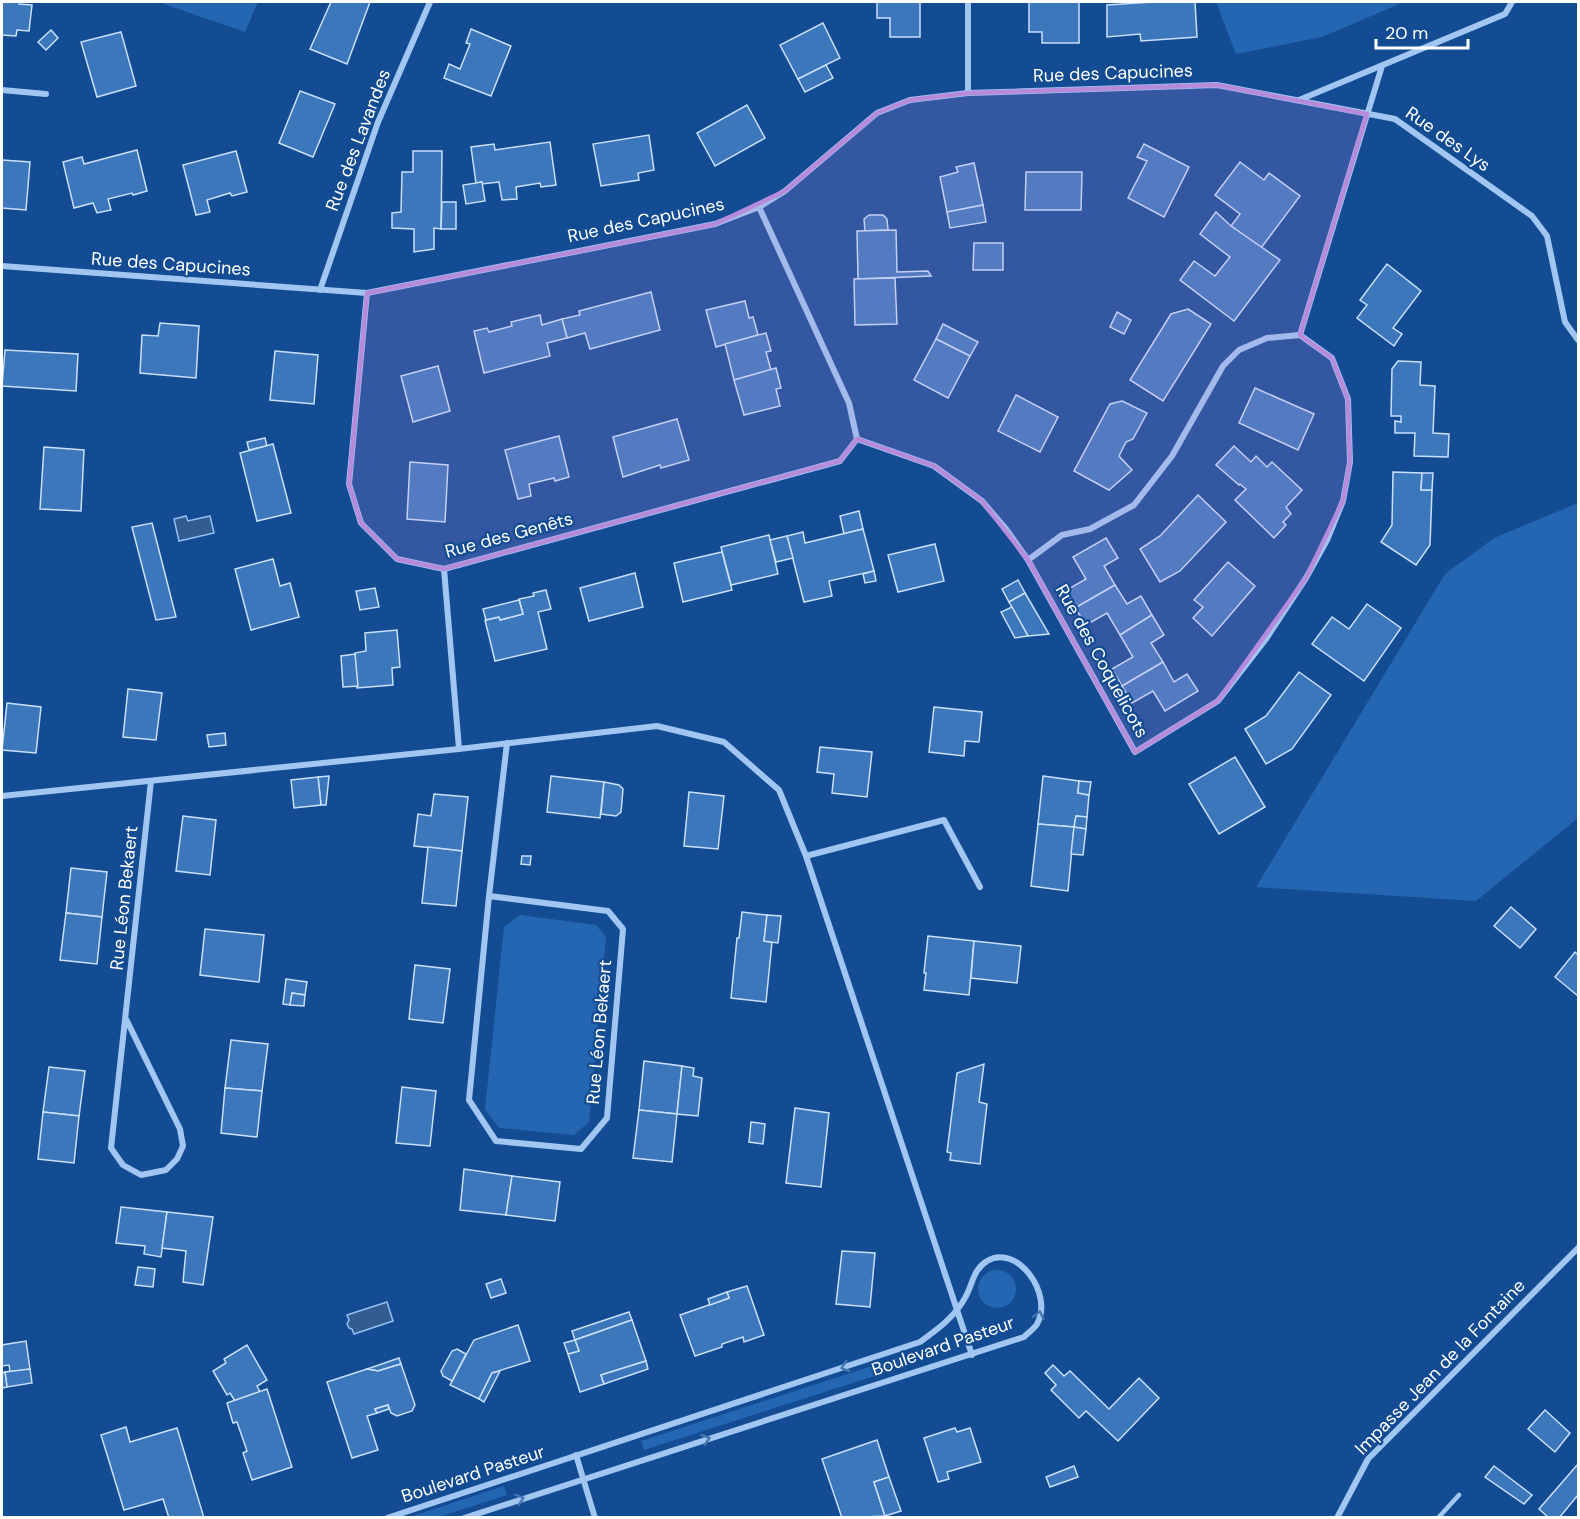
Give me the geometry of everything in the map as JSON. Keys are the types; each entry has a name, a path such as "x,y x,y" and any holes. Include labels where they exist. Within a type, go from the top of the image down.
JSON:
{"street":[{"name":"Rue des Lavandes","path":"320,290 378,122 430,2"},
{"path":"968,2 968,93"},
{"path":"1298,101 1505,14 1512,2"},
{"path":"759,207 849,403 856,439 934,466 982,501 1028,560 1062,535 1090,529 1134,505 1172,456 1223,366 1239,350 1267,338 1300,335 1382,66"},
{"name":"Rue des Capucines","path":"2,266 367,293 716,224 759,207 784,191 877,113 910,100 968,93 1217,85 1298,101"},
{"path":"2,90 46,94"},
{"name":"Rue des Lys","path":"1298,101 1395,119 1532,216 1547,236 1565,322 1578,340"},
{"name":"Rue des Genêts","path":"367,293 349,484 361,523 397,559 444,569 840,461 856,439"},
{"name":"Rue des Coquelicots","path":"1028,560 1135,752 1218,701 1266,639 1306,578 1327,540 1343,501 1350,462 1348,399 1332,358 1300,335"},
{"path":"444,569 459,749"},
{"path":"2,796 459,749 657,726 724,742 779,790 806,856 972,1355"},
{"name":"Rue Léon Bekaert","path":"489,896 608,911 622,929 607,1118 581,1149 496,1141 469,1100 489,896 507,743"},
{"name":"Rue Léon Bekaert","path":"126,1019 180,1129 183,1146 177,1160 166,1170 141,1175 123,1166 111,1148 151,781"},
{"path":"806,856 944,820 980,887"},
{"name":"Impasse Jean de la Fontaine","path":"1337,1518 1368,1459 1578,1248"},
{"name":"Boulevard Pasteur","path":"387,1518 920,1342 938,1329 957,1309 966,1297 976,1271 989,1260 1003,1258 1017,1263 1028,1272 1042,1296 1042,1312 1036,1326 1024,1337 465,1518"},
{"path":"576,1455 595,1518"}],"lane":[{"path":"1438,1518 1459,1495"}],"highlighted area":[{"path":"1217,85 1367,114 1300,335 1332,358 1348,399 1350,462 1343,501 1306,578 1218,701 1135,752 1028,560 982,501 934,466 857,439 840,461 444,569 397,559 361,523 349,484 367,293 715,224 785,191 877,113 910,100 968,93"}],"shaded area":[{"path":"158,2 258,2 245,32"},
{"path":"1216,2 1404,2 1322,37 1236,54"},
{"path":"1578,503 1578,818 1476,901 1256,887 1445,574 1494,538"},
{"path":"186,516 188,521 210,516 214,533 179,541 174,519"},
{"path":"520,915 596,925 606,937 589,1122 574,1135 499,1128 485,1110 504,927"},
{"path":"997,1270 1010,1276 1016,1289 1010,1302 997,1308 984,1302 978,1289 984,1276"},
{"path":"387,1302 393,1321 354,1334 349,1328 347,1315"},
{"path":"915,1352 918,1362 644,1450 641,1441"},
{"path":"504,1486 507,1495 439,1517 410,1517"}],"building":[{"path":"2,2 32,5 29,31 17,30 16,36 2,35"},
{"path":"331,2 370,2 347,64 310,49"},
{"path":"877,2 920,2 920,37 890,37 890,18 877,18"},
{"path":"1029,2 1079,2 1079,43 1042,43 1042,32 1029,32"},
{"path":"1195,2 1197,37 1141,41 1140,34 1107,37 1107,5"},
{"path":"823,23 840,58 798,79 780,45"},
{"path":"471,29 511,46 491,96 444,78 449,64 460,69 470,44 466,43"},
{"path":"51,30 58,38 46,50 38,42"},
{"path":"121,32 136,86 97,97 81,42"},
{"path":"826,65 833,78 805,92 798,79"},
{"path":"300,91 335,104 313,157 279,143"},
{"path":"747,105 765,138 715,166 697,133"},
{"path":"649,135 654,170 638,173 639,180 601,186 593,144"},
{"path":"550,142 556,185 541,187 540,183 516,187 517,199 502,200 499,182 476,183 471,147 494,144 495,150"},
{"path":"1144,144 1189,167 1164,217 1128,198 1147,161 1137,157"},
{"path":"137,150 147,191 108,199 111,210 97,213 93,203 74,208 63,162 82,157 84,164"},
{"path":"236,151 247,192 232,196 230,193 207,200 210,212 196,215 183,165"},
{"path":"413,151 442,151 441,229 434,228 434,249 414,252 414,229 392,228 392,213 401,212 402,172 413,172"},
{"path":"2,160 30,162 26,210 2,208"},
{"path":"1240,162 1264,180 1269,173 1300,196 1261,248 1231,226 1240,214 1215,195"},
{"path":"974,163 983,205 947,212 940,177 958,172 956,167"},
{"path":"1026,172 1082,172 1081,210 1025,210"},
{"path":"482,182 485,201 466,204 463,185"},
{"path":"442,202 456,202 456,229 441,229"},
{"path":"983,205 986,222 950,228 947,212"},
{"path":"1216,212 1231,226 1280,260 1234,321 1180,280 1194,261 1215,276 1230,257 1200,234"},
{"path":"869,215 883,215 887,219 888,230 865,231 864,219"},
{"path":"896,230 897,272 928,271 931,276 858,279 857,231"},
{"path":"974,243 1003,243 1003,270 973,270"},
{"path":"1387,264 1421,291 1393,328 1402,334 1394,346 1357,318 1367,305 1360,300"},
{"path":"895,278 897,324 855,325 854,279"},
{"path":"651,292 660,330 590,349 585,333 567,338 562,319 580,315 579,311"},
{"path":"745,301 749,318 753,317 758,335 716,347 706,310"},
{"path":"1188,309 1211,324 1163,401 1130,380 1171,314"},
{"path":"1117,312 1131,320 1124,334 1110,327"},
{"path":"540,315 542,325 562,319 567,338 547,343 550,356 484,373 474,331 487,328 489,332 512,326 511,322"},
{"path":"160,323 199,326 196,378 140,373 142,335 158,336"},
{"path":"943,324 978,342 970,356 936,339"},
{"path":"766,333 771,351 766,352 771,370 734,380 725,344"},
{"path":"936,339 970,356 948,398 914,380"},
{"path":"5,350 78,354 76,391 2,386"},
{"path":"275,351 318,355 314,404 270,400"},
{"path":"1398,361 1421,362 1420,385 1435,386 1433,433 1449,434 1448,457 1414,456 1415,433 1395,433 1395,421 1401,422 1401,416 1391,416 1392,369"},
{"path":"438,366 450,411 413,422 401,376"},
{"path":"776,368 781,388 776,389 780,406 744,415 734,380"},
{"path":"1255,388 1314,414 1298,450 1239,423"},
{"path":"1016,395 1058,417 1040,452 998,431"},
{"path":"1122,401 1147,413 1133,439 1126,442 1119,456 1132,470 1109,490 1074,471 1110,404"},
{"path":"677,419 689,460 661,468 660,465 623,477 613,437"},
{"path":"559,436 569,477 529,484 531,496 518,499 505,450"},
{"path":"265,438 267,446 249,450 247,442"},
{"path":"273,444 291,513 257,521 240,453"},
{"path":"1234,446 1251,462 1256,456 1267,467 1272,462 1302,490 1286,507 1291,514 1283,522 1286,525 1274,538 1235,500 1246,489 1216,465"},
{"path":"44,447 84,450 81,511 40,509"},
{"path":"410,462 448,465 445,522 407,519"},
{"path":"1393,472 1422,473 1421,490 1432,490 1430,545 1416,565 1381,542 1392,525"},
{"path":"1422,473 1433,473 1432,490 1421,490"},
{"path":"1198,495 1226,522 1180,571 1160,582 1140,549 1160,536"},
{"path":"859,511 863,529 844,534 840,516"},
{"path":"152,523 176,617 156,620 132,527"},
{"path":"863,529 874,571 829,581 832,596 804,602 787,536 803,532 805,543"},
{"path":"769,535 778,574 731,585 721,547"},
{"path":"787,536 793,558 776,562 770,540"},
{"path":"1106,538 1118,558 1104,566 1115,585 1075,608 1065,591 1086,579 1073,557"},
{"path":"935,544 944,581 898,592 888,555"},
{"path":"722,552 732,590 683,602 674,563"},
{"path":"273,559 280,586 290,583 299,617 251,630 235,569"},
{"path":"1228,562 1255,586 1212,636 1193,618 1203,607 1194,600"},
{"path":"874,571 876,581 865,583 863,574"},
{"path":"635,573 643,607 589,621 580,588"},
{"path":"1018,580 1025,593 1009,602 1002,589"},
{"path":"1115,585 1127,604 1141,596 1152,615 1120,635 1107,613 1086,625 1075,608"},
{"path":"375,588 379,607 360,610 356,591"},
{"path":"546,590 551,609 538,612 547,649 495,661 485,620 499,617 500,620 523,614 519,599 534,596 533,593"},
{"path":"1025,593 1049,634 1028,636 1009,602"},
{"path":"519,600 523,614 500,620 499,617 486,620 483,609"},
{"path":"1367,604 1401,628 1364,681 1312,644 1332,617 1349,629"},
{"path":"1012,607 1028,636 1015,638 1001,612"},
{"path":"1152,615 1164,635 1151,643 1163,662 1122,686 1112,669 1133,657 1120,635"},
{"path":"397,630 400,667 392,668 393,685 357,688 355,653 366,651 365,633"},
{"path":"355,654 358,686 343,687 341,656"},
{"path":"1163,662 1174,682 1187,674 1198,691 1165,711 1153,691 1132,703 1122,686"},
{"path":"1299,672 1331,695 1292,749 1266,764 1245,729 1266,716"},
{"path":"128,689 162,693 156,740 123,737"},
{"path":"7,703 41,707 36,753 2,750"},
{"path":"934,707 982,712 979,742 965,741 964,756 929,752"},
{"path":"225,733 226,745 209,747 207,735"},
{"path":"820,747 872,752 867,797 832,793 834,774 817,772"},
{"path":"1235,757 1265,807 1219,834 1189,784"},
{"path":"329,776 326,805 321,805 318,777"},
{"path":"551,776 604,782 600,818 547,812"},
{"path":"1043,776 1079,781 1078,793 1089,795 1087,817 1076,816 1074,827 1038,824"},
{"path":"318,777 321,805 294,808 291,780"},
{"path":"1079,781 1091,782 1089,795 1078,793"},
{"path":"604,782 619,785 623,789 621,812 616,816 601,814"},
{"path":"689,792 724,796 718,849 684,846"},
{"path":"434,794 468,797 462,851 414,846 418,814 431,816"},
{"path":"183,816 216,820 210,875 176,871"},
{"path":"1076,816 1087,817 1086,829 1074,827"},
{"path":"1038,824 1074,827 1068,891 1031,886"},
{"path":"1074,827 1086,829 1083,855 1071,854"},
{"path":"428,847 462,851 456,906 422,903"},
{"path":"522,856 531,856 530,865 521,864"},
{"path":"71,868 107,872 102,917 66,913"},
{"path":"1511,907 1536,929 1520,948 1494,926"},
{"path":"742,912 767,915 764,941 772,942 766,1002 731,998"},
{"path":"66,913 102,917 97,964 60,960"},
{"path":"767,915 781,916 778,943 764,941"},
{"path":"205,929 264,935 259,982 200,975"},
{"path":"928,936 974,941 969,995 924,990"},
{"path":"974,941 1021,946 1017,983 971,978"},
{"path":"1575,952 1578,955 1578,996 1555,977"},
{"path":"415,965 450,969 443,1023 409,1019"},
{"path":"286,979 307,982 305,995 292,993 290,1005 283,1004"},
{"path":"292,993 305,995 304,1006 290,1005"},
{"path":"231,1040 268,1044 262,1091 225,1088"},
{"path":"644,1061 682,1066 677,1114 639,1110"},
{"path":"984,1064 979,1102 987,1104 980,1164 950,1160 951,1153 947,1152 957,1073"},
{"path":"682,1066 694,1068 693,1076 702,1078 698,1116 677,1114"},
{"path":"49,1067 85,1071 79,1116 43,1112"},
{"path":"402,1087 436,1091 430,1146 396,1143"},
{"path":"225,1088 262,1091 257,1137 221,1133"},
{"path":"795,1108 829,1113 821,1187 786,1183"},
{"path":"639,1110 677,1114 672,1162 633,1158"},
{"path":"43,1112 79,1116 74,1163 38,1159"},
{"path":"751,1122 765,1124 763,1144 749,1142"},
{"path":"464,1169 512,1176 506,1215 460,1210"},
{"path":"512,1176 560,1182 555,1221 506,1215"},
{"path":"121,1207 167,1212 161,1257 144,1254 145,1246 116,1243"},
{"path":"167,1212 213,1217 203,1285 183,1282 186,1251 162,1248"},
{"path":"842,1251 875,1253 870,1307 836,1304"},
{"path":"138,1267 155,1269 153,1287 135,1285"},
{"path":"501,1279 506,1293 491,1298 486,1284"},
{"path":"747,1286 764,1335 744,1342 743,1337 695,1356 680,1315 729,1298 727,1292"},
{"path":"727,1292 729,1298 710,1305 708,1299"},
{"path":"629,1312 632,1320 575,1340 572,1331"},
{"path":"632,1320 646,1361 601,1375 604,1384 580,1392 568,1354 579,1351 575,1340"},
{"path":"518,1325 530,1361 492,1373 479,1399 450,1385 474,1340"},
{"path":"575,1340 579,1351 568,1354 564,1343"},
{"path":"26,1341 30,1369 10,1372 9,1365 2,1366 2,1345"},
{"path":"247,1345 267,1380 257,1386 260,1392 235,1401 230,1393 227,1395 213,1371 226,1363 224,1359"},
{"path":"457,1349 466,1354 452,1381 443,1376 441,1371 452,1351"},
{"path":"399,1358 401,1364 378,1371 367,1369"},
{"path":"646,1361 648,1369 604,1384 601,1375"},
{"path":"401,1364 415,1405 412,1411 397,1416 391,1413 388,1405 375,1409 377,1413 367,1416 378,1450 352,1458 327,1382 367,1369 378,1371"},
{"path":"1053,1365 1064,1376 1070,1371 1109,1409 1139,1378 1159,1398 1118,1441 1086,1411 1079,1418 1051,1390 1056,1385 1045,1373"},
{"path":"30,1369 32,1383 7,1387 5,1372"},
{"path":"500,1371 484,1402 479,1399 492,1373"},
{"path":"5,1372 7,1387 2,1388 2,1373"},
{"path":"267,1389 292,1467 252,1480 243,1453 247,1451 237,1422 233,1423 227,1403"},
{"path":"388,1405 389,1409 377,1413 375,1409"},
{"path":"1545,1410 1570,1433 1555,1452 1528,1429"},
{"path":"126,1427 130,1442 177,1428 204,1518 169,1518 163,1499 124,1510 101,1435"},
{"path":"955,1428 957,1432 970,1428 981,1462 947,1472 949,1479 938,1482 924,1438"},
{"path":"877,1440 889,1477 874,1482 885,1516 842,1518 822,1459"},
{"path":"1578,1464 1578,1495 1559,1518 1549,1518 1539,1509"},
{"path":"1074,1466 1078,1477 1050,1487 1046,1477"},
{"path":"1494,1466 1532,1495 1524,1504 1485,1477"},
{"path":"889,1477 901,1511 885,1516 874,1482"}]}
